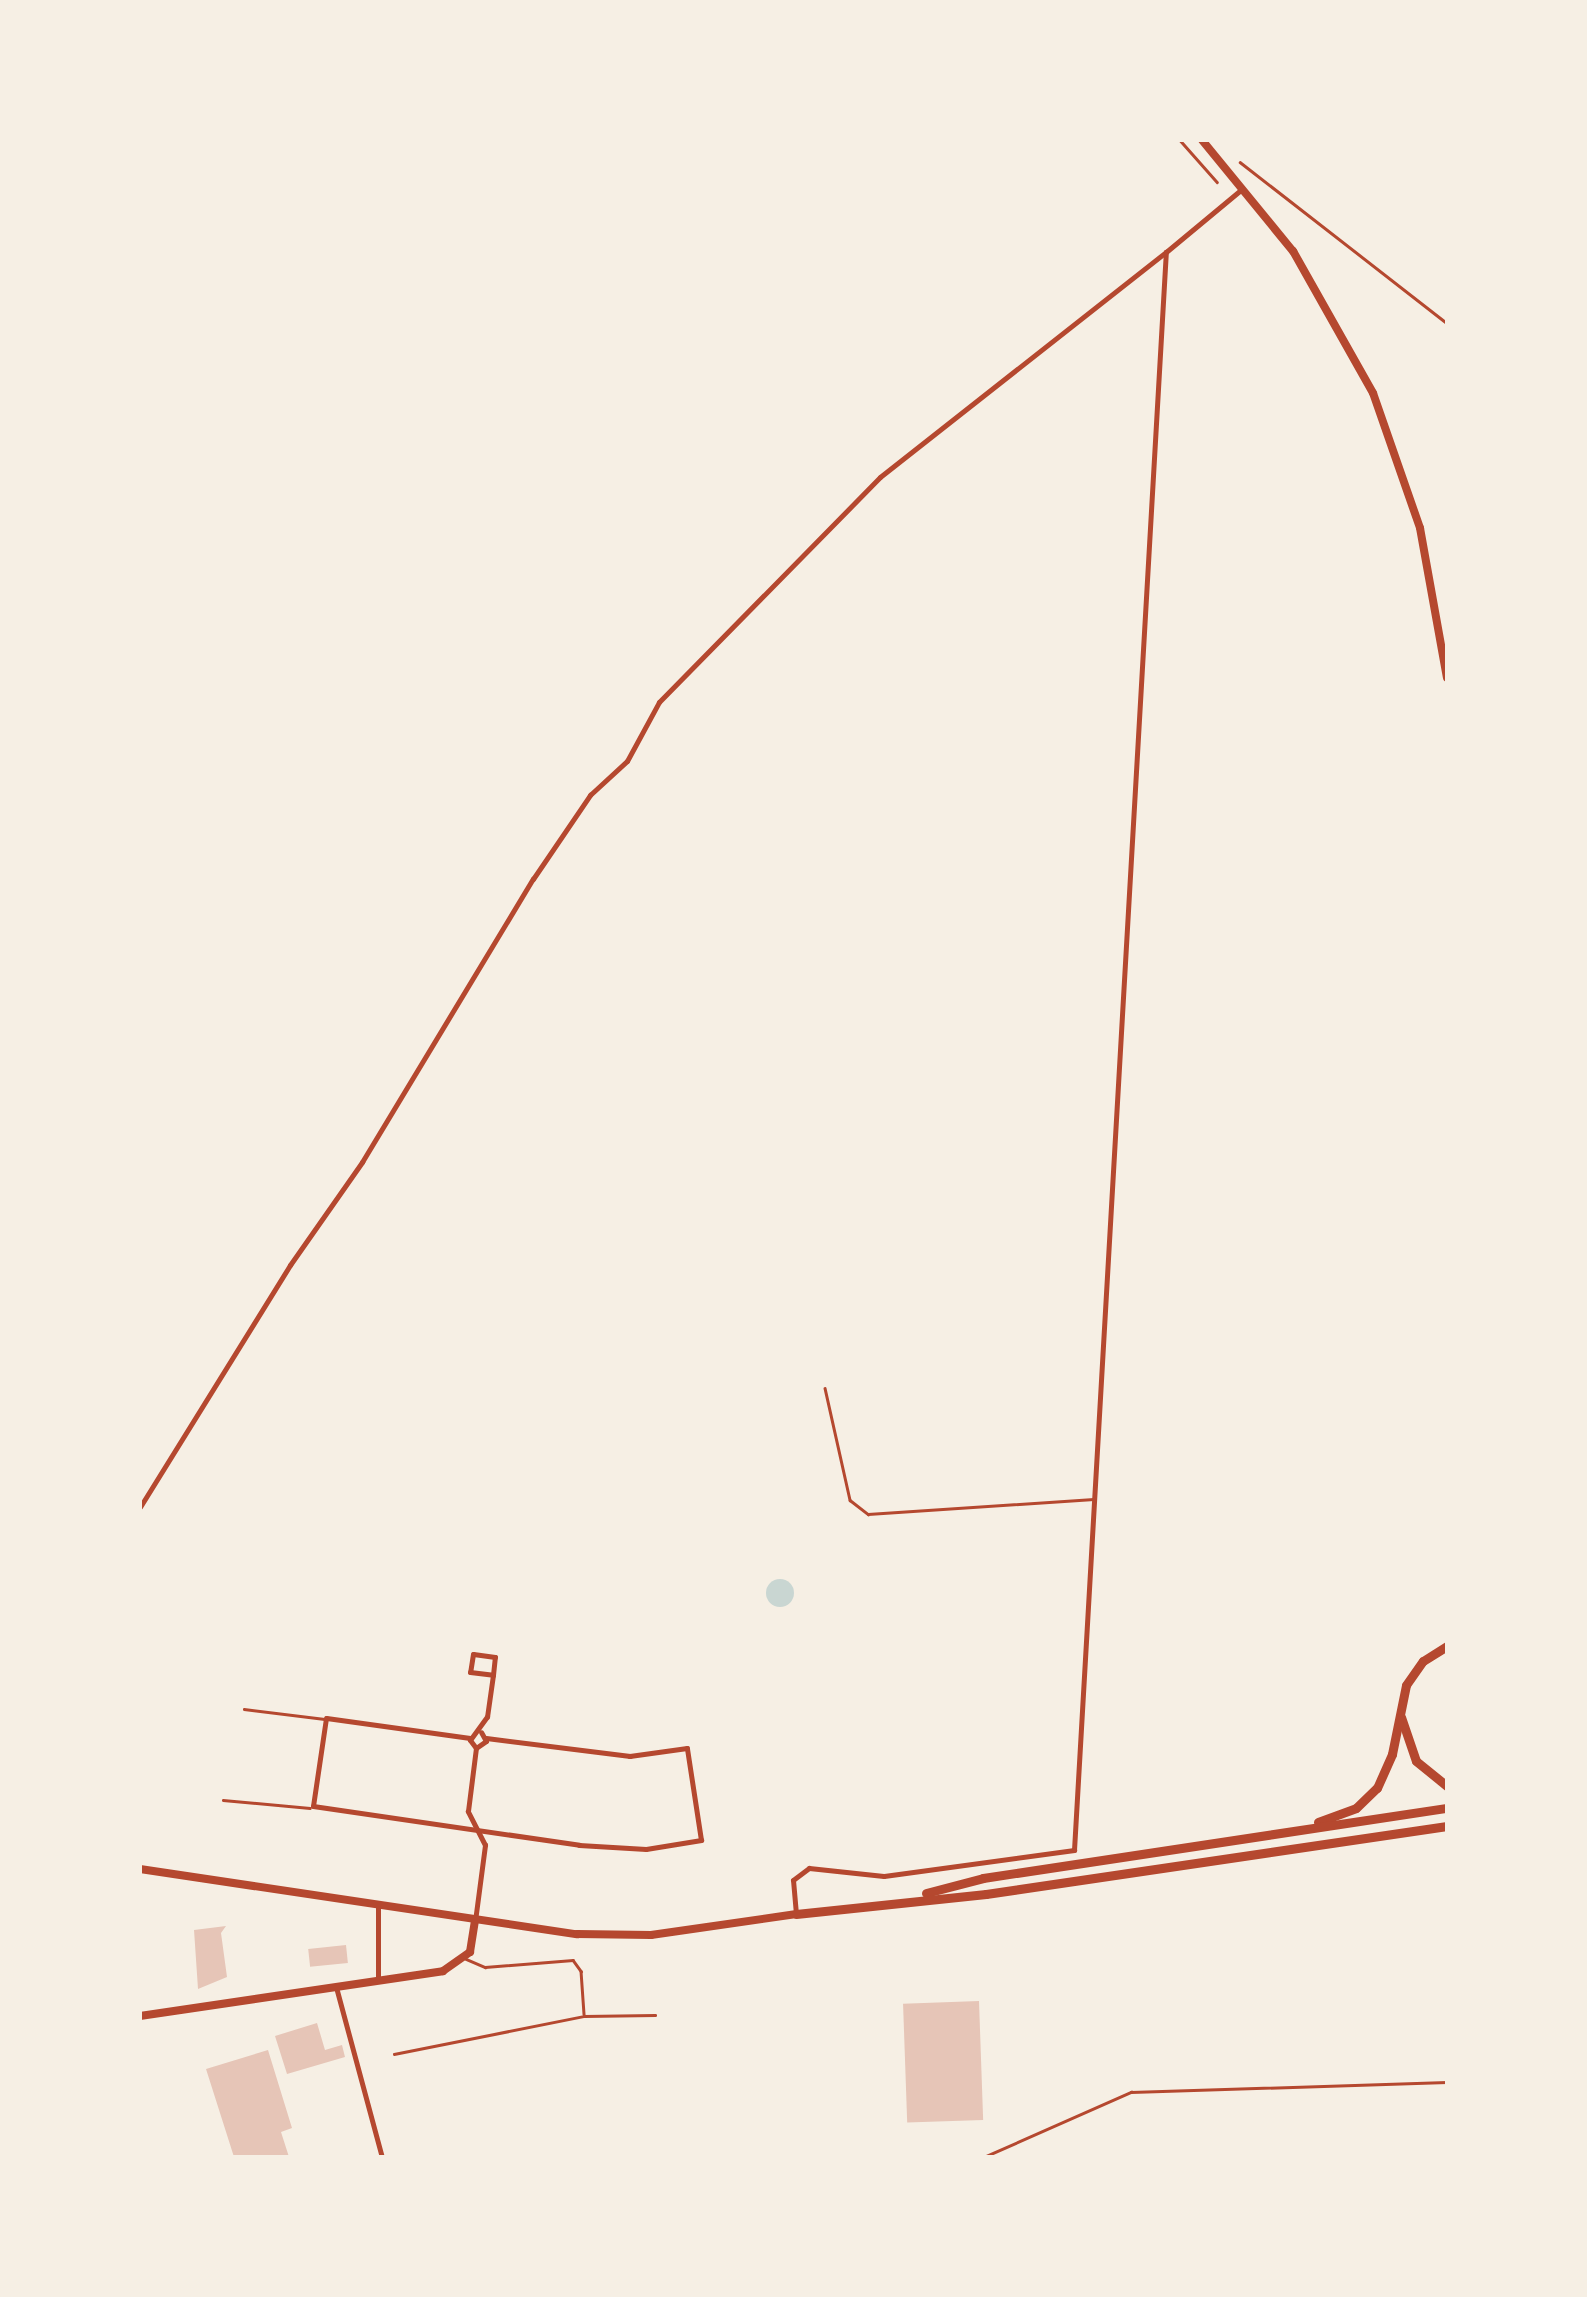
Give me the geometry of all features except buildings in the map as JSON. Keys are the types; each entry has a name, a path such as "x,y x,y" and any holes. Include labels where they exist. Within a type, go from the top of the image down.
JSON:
{"highway":[{"path":"1272,1834 1343,1814 1370,1796 1388,1769 1400,1709 1414,1672 1447,1646"},
{"path":"1400,1709 1416,1761 1447,1786"},
{"path":"904,1899 983,1878 1447,1808"},
{"path":"796,1914 904,1899 986,1894 1447,1826"}],"main road":[{"path":"1202,140 1244,187 1322,294 1373,394 1420,528 1447,678"},
{"path":"140,1870 378,1904 474,1922 632,1936 796,1914"},
{"path":"140,2016 443,1971 465,1958 474,1922"}],"street":[{"path":"140,1507 533,880 590,796 627,760 659,702 880,476 1244,187"},
{"path":"796,1914 794,1880 809,1868 884,1876 1074,1850 1166,252"},
{"path":"474,1922 485,1845 468,1811 476,1748 484,1735 496,1657 472,1654 470,1672 493,1675"},
{"path":"326,1718 470,1738 484,1735 630,1756 688,1748 701,1840 646,1849 313,1806 326,1718"},
{"path":"470,1738 476,1748"},
{"path":"378,1904 378,1981"},
{"path":"336,1987 382,2157"}],"lane":[{"path":"825,1388 850,1500 868,1514 1096,1499"},
{"path":"244,1709 326,1718"},
{"path":"223,1800 304,1811 313,1806"},
{"path":"465,1958 485,1968 573,1960 581,1971 584,2016"},
{"path":"394,2054 584,2016 655,2015"}],"path":[{"path":"1180,140 1217,182"},
{"path":"1240,162 1262,174 1447,323"},
{"path":"984,2157 1131,2092 1447,2082"}],"shaded area":[{"path":"780,1579 790,1583 794,1593 790,1603 780,1607 770,1603 766,1593 770,1583"}]}
